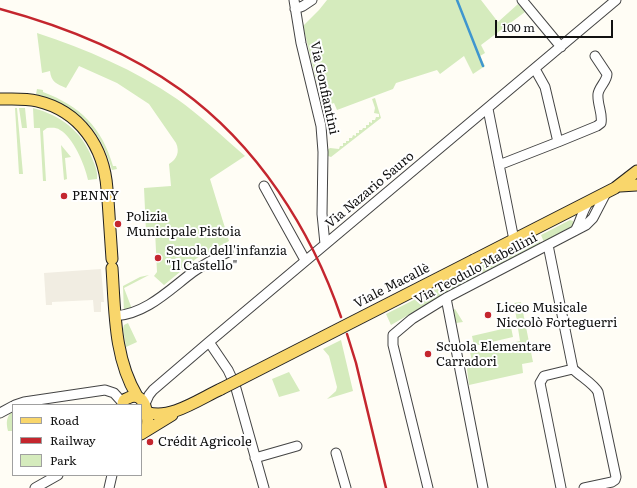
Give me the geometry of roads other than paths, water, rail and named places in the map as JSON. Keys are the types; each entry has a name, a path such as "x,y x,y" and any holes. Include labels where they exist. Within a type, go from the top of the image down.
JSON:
{"main road":[{"path":"0,99 26,99 43,102 59,109 74,119 85,130 96,145 104,167 117,341 130,383 130,391 134,403"},
{"name":"Viale Macallè","path":"142,406 161,414 177,410 620,186 637,171"},
{"name":"Viale Macallè","path":"620,186 637,185"},
{"name":"Viale Macallè","path":"144,431 170,417 177,410"}],"street":[{"name":"Via Gonfiantini","path":"312,0 304,6 294,4 320,126 323,152 322,223 325,244"},
{"path":"522,0 561,47"},
{"name":"Via Nazario Sauro","path":"134,403 148,397 153,390 305,260 488,109 616,0"},
{"path":"499,165 599,126 602,123 598,95 607,74 595,56"},
{"path":"535,69 545,87 558,142"},
{"path":"488,109 514,240"},
{"path":"264,186 305,260"},
{"name":"Via Teodulo Mabellini","path":"428,488 393,345 393,335 412,319 446,298 575,232 591,221 606,193"},
{"path":"575,232 580,222 583,210 588,202"},
{"path":"565,214 576,215 580,222"},
{"path":"548,245 573,369 598,392 616,477 612,482 584,488"},
{"path":"115,316 130,314 154,302 172,290 201,266 228,252"},
{"path":"446,298 483,488"},
{"path":"209,342 231,375 238,394 264,488"},
{"path":"561,488 540,384 544,376 573,369"},
{"path":"17,404 105,390 134,403"},
{"path":"0,411 12,406"},
{"path":"255,458 297,446"},
{"path":"336,453 346,488"},
{"path":"35,488 56,476"},
{"path":"109,488 112,476"}],"waterway":[{"path":"457,0 483,66"}],"railway":[{"path":"0,9 47,23 117,52 161,76 208,112 234,136 278,191 314,252 329,284 341,317"},
{"path":"347,334 356,363 386,488"}],"place":[{"name":"PENNY","path":"64,196"},
{"name":"Polizia Municipale Pistoia","path":"118,224"},
{"name":"Scuola dell'infanzia \"Il Castello\"","path":"158,258"},
{"name":"Liceo Musicale Niccolò Forteguerri","path":"488,315"},
{"name":"Scuola Elementare Carradori","path":"428,354"},
{"name":"Crédit Agricole","path":"150,442"}]}
